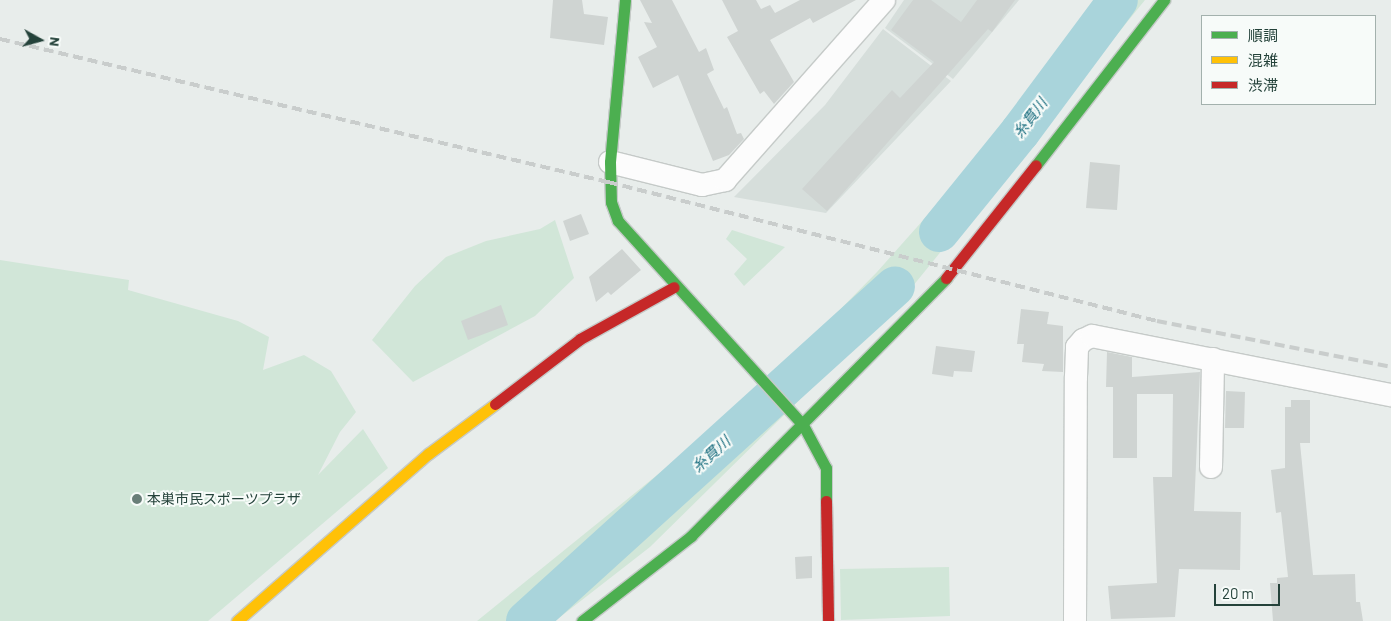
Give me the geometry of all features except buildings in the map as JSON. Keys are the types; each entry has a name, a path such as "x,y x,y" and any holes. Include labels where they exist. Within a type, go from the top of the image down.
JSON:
{"street":[{"path":"625,0 610,162 610,192 618,221 674,287 790,413 803,424 826,468 828,621"},
{"path":"610,162 702,185 725,180 884,0"},
{"path":"582,621 691,536 953,271 1164,0"},
{"path":"237,621 428,454 580,340 674,287"},
{"path":"1075,621 1078,348 1092,336 1391,395"},
{"path":"1211,467 1213,359"}],"shaded area":[{"path":"904,0 1019,0 953,79 885,28"},
{"path":"883,29 951,81 826,213 734,197 825,105"}],"green space":[{"path":"1098,0 1145,0 904,297 650,547 555,621 477,621 757,394 877,272 949,191"},
{"path":"555,220 574,278 535,316 413,382 372,340 415,286 446,257 486,241 540,229"},
{"path":"732,230 785,247 744,286 734,274 747,259 726,239"},
{"name":"本巣市民スポーツプラザ","path":"0,260 129,280 128,290 238,321 269,337 263,370 304,355 331,371 356,412 340,432 318,475 363,429 388,468 208,621 0,621"},
{"path":"949,567 950,616 841,620 840,569"}],"waterway":[{"name":"糸貫川","path":"939,232 1020,132 1118,0"},
{"name":"糸貫川","path":"526,621 895,286"}],"railway":[{"path":"0,39 608,182 1157,321 1391,367"}],"traffic: fast":[{"path":"625,0 610,162 611,202 618,221 803,425 826,468 826,501"},
{"path":"1036,165 1164,0"},
{"path":"582,621 691,536 946,278"}],"traffic: slow":[{"path":"237,621 428,454 495,404"}],"traffic: jam":[{"path":"946,278 1036,165"},
{"path":"495,404 580,339 674,287"},
{"path":"826,501 828,621"}],"place":[{"name":"本巣市民スポーツプラザ","path":"137,499"}]}
